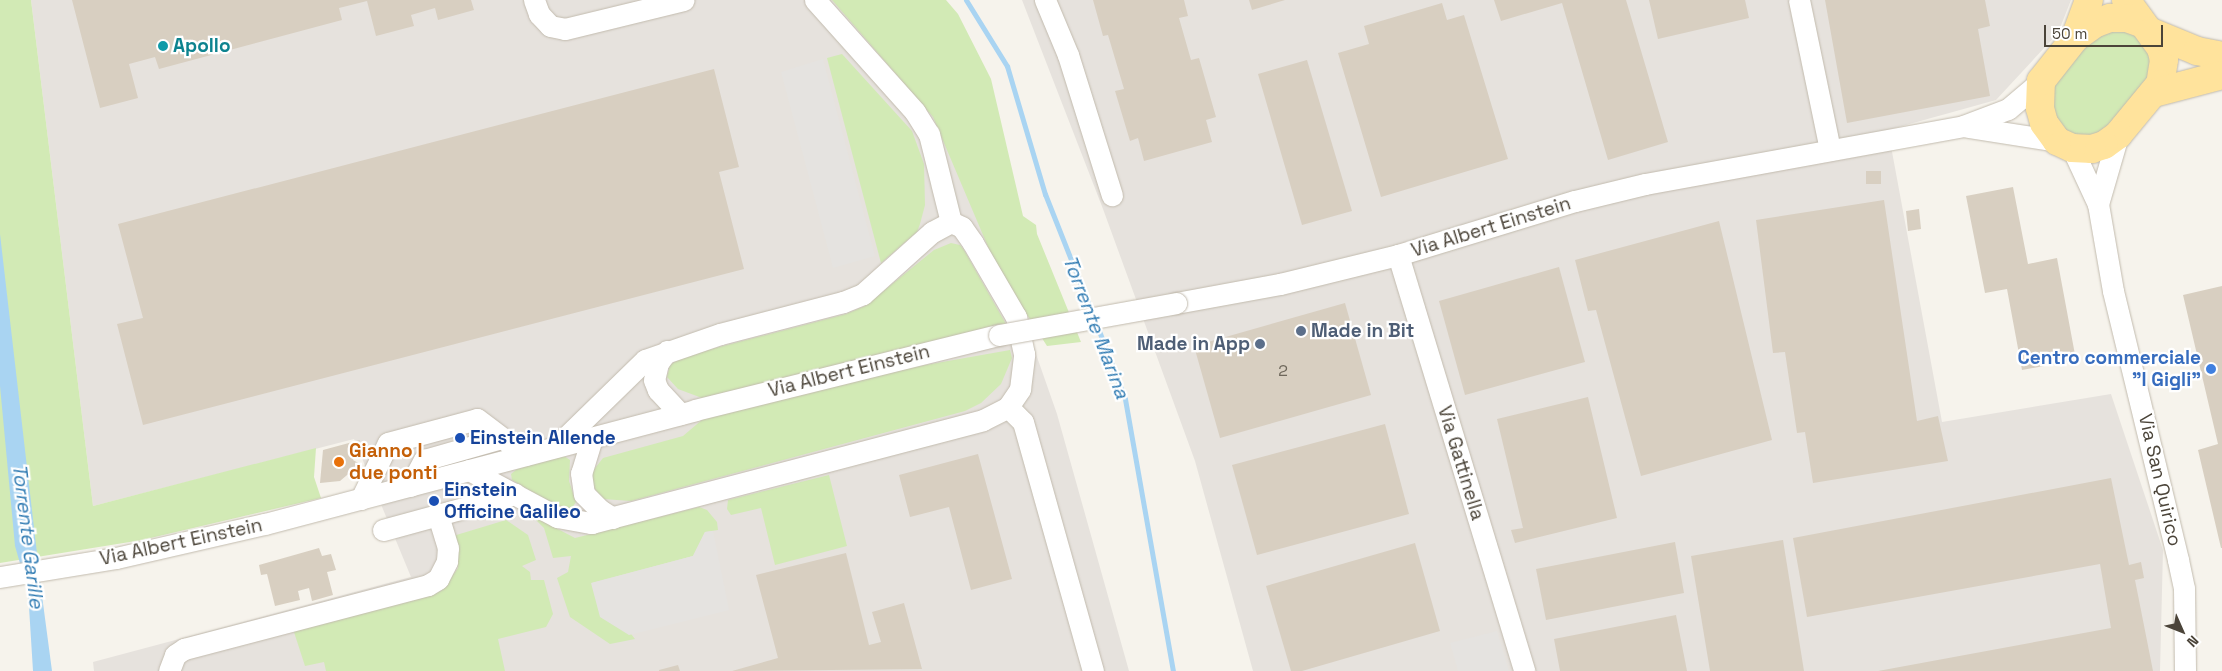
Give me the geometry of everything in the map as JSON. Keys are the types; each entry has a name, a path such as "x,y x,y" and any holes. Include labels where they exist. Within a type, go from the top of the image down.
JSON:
{"main road":[{"path":"2041,81 2075,38 2089,0"},
{"name":"Via San Quirico","path":"2041,81 2040,108 2044,123 2064,144 2092,149 2118,135 2154,94 2164,60 2146,27 2126,0"},
{"path":"2075,38 2110,18 2128,18 2196,51 2222,56"},
{"path":"2154,94 2222,75"}],"street":[{"path":"534,0 539,14 550,26 565,29 684,0"},
{"path":"815,0 915,112 929,134 951,222"},
{"path":"1045,0 1068,55 1112,195"},
{"path":"1799,0 1830,150"},
{"name":"Via Albert Einstein","path":"0,577 116,558 360,499 680,414 999,335 1280,284 1398,255 1575,201 1645,184 1963,126 2008,109 2041,81"},
{"name":"Via Albert Einstein","path":"1963,126 2064,144"},
{"name":"Via San Quirico","path":"2098,204 2118,135"},
{"name":"Via San Quirico","path":"2064,144 2098,204 2113,291 2155,455 2184,588 2184,671"},
{"path":"556,447 638,365 666,351 843,302 863,294 932,232 951,222"},
{"path":"469,470 568,521 591,524 982,420 1008,408 1020,389 1024,372 1024,354 1016,317 973,243 962,227 951,222"},
{"name":"Via Gattinella","path":"1398,255 1524,671"},
{"path":"666,351 658,363 654,380 662,395 680,414"},
{"path":"1008,408 1023,422 1093,671"},
{"path":"360,499 388,443 477,419 525,455"},
{"path":"410,486 424,460 501,438"},
{"path":"592,438 581,473 584,494 600,510 613,518"},
{"path":"384,530 515,494"},
{"path":"169,671 175,655 184,649 428,586 438,579 447,561 448,548 438,515"}],"shaded area":[{"path":"31,0 836,0 930,102 1002,257 1057,414 1129,671 94,671 93,662 411,577 354,439 93,506"},
{"path":"1022,0 2071,0 2058,33 1996,100 1888,130 1942,422 2111,394 2163,550 2160,671 1253,671 1195,461 1103,209"},
{"path":"823,59 875,256 833,268 781,72"},
{"path":"713,531 729,610 629,635 600,617 591,583 693,556 705,532"},
{"path":"1497,631 1509,671 1458,671 1450,643"}],"green space":[{"path":"0,0 31,0 93,506 316,448 314,477 321,498 142,540 0,563"},
{"path":"832,0 946,0 958,14 991,79 1023,216 1036,225 1037,234 1081,342 1047,346 997,268 933,117"},
{"path":"2110,27 2139,35 2153,61 2148,81 2101,134 2078,137 2058,125 2049,92 2091,35"},
{"path":"842,54 912,131 924,164 925,205 917,232 881,263 827,58"},
{"path":"951,243 960,245 964,250 1006,324 702,398 678,389 667,377 670,365 681,357 846,314 865,306 934,250"},
{"path":"1010,350 1012,358 1001,384 981,403 965,411 631,501 603,499 590,483 592,472 603,458 683,436 703,419 886,372"},
{"path":"564,456 570,460 569,481 576,502 571,509 552,504 512,480 511,474 517,469"},
{"path":"829,475 847,546 775,565 761,508 731,515 727,509 728,500"},
{"path":"699,507 707,510 717,522 718,530 705,532 693,556 592,583 635,639 610,644 570,617 557,578 568,572 571,556 553,558 544,528 531,515 575,538"},
{"path":"506,520 528,535 536,560 522,566 530,572 531,580 544,580 553,614 546,627 498,639 505,671 326,671 324,662 305,666 293,629 441,591 458,568 453,536"}],"water":[{"name":"Torrente Garille","path":"0,234 52,671 33,671 28,591 15,546 0,386"}],"building":[{"name":"Apollo","path":"72,0 471,0 474,10 438,20 435,8 411,15 414,26 376,36 367,1 339,8 342,20 159,69 155,57 129,64 138,98 100,108"},
{"path":"1093,0 1184,0 1188,16 1179,18 1191,60 1199,58 1216,117 1206,120 1212,142 1144,161 1138,138 1130,141 1115,91 1124,89 1108,35 1103,36"},
{"path":"1249,0 1285,0 1252,10"},
{"path":"1494,0 1626,0 1668,142 1608,160 1562,3 1501,21"},
{"path":"1649,0 1745,0 1749,18 1658,39"},
{"path":"1825,0 1985,0 1990,26 1978,29 1990,96 1847,123"},
{"path":"1442,3 1447,20 1464,15 1508,159 1381,197 1338,53 1369,44 1364,26"},
{"path":"1307,60 1352,211 1302,225 1258,74"},
{"path":"714,69 739,167 719,172 744,269 143,425 117,324 143,318 118,224"},
{"path":"1866,171 1881,171 1881,184 1866,184"},
{"path":"2013,187 2028,264 2057,258 2076,360 2022,370 2007,289 1985,293 1966,196"},
{"path":"1884,200 1917,421 1938,416 1948,461 1813,483 1805,432 1797,433 1785,352 1773,353 1756,220"},
{"path":"1919,209 1921,229 1908,231 1906,211"},
{"path":"1719,221 1772,440 1641,476 1596,310 1588,311 1575,260"},
{"path":"1559,267 1585,362 1465,395 1439,301"},
{"name":"Centro commerciale \"I Gigli\"","path":"2222,286 2221,548 2198,450 2218,444 2183,295"},
{"path":"1345,303 1371,395 1220,438 1194,346"},
{"path":"1588,397 1617,518 1515,543 1511,530 1523,528 1497,419"},
{"path":"1385,424 1409,514 1257,555 1232,465"},
{"name":"Gianno I due ponti","path":"360,440 353,460 360,464 356,472 353,470 340,481 320,483 323,450"},
{"path":"978,454 1012,579 971,590 949,507 910,517 899,475"},
{"path":"2111,478 2129,565 2141,562 2144,578 2135,580 2153,671 1878,671 2111,628 2100,564 1807,617 1793,538"},
{"path":"1783,540 1804,671 1710,671 1691,556"},
{"path":"1675,542 1684,593 1546,620 1536,569"},
{"path":"1415,543 1440,631 1302,671 1291,671 1266,586"},
{"path":"319,548 322,556 331,554 336,570 327,572 333,595 312,601 309,588 298,591 300,600 275,606 267,574 261,575 259,565"},
{"path":"846,553 869,645 881,642 872,612 904,603 922,669 732,671 778,658 756,575"},
{"path":"1676,615 1687,671 1560,671 1554,639"},
{"path":"678,665 680,671 659,671 659,670"}],"waterway":[{"name":"Torrente Marina","path":"966,0 1007,66 1045,194 1092,313"},
{"name":"Torrente Marina","path":"1096,323 1125,399 1173,671"}],"place":[{"name":"Apollo","path":"163,46"},
{"name":"Made in Bit","path":"1301,331"},
{"name":"Made in App","path":"1260,344"},
{"name":"Centro commerciale \"I Gigli\"","path":"2211,369"},
{"name":"Einstein Allende","path":"460,438"},
{"name":"Gianno I due ponti","path":"339,462"},
{"name":"Einstein Officine Galileo","path":"434,501"}]}
